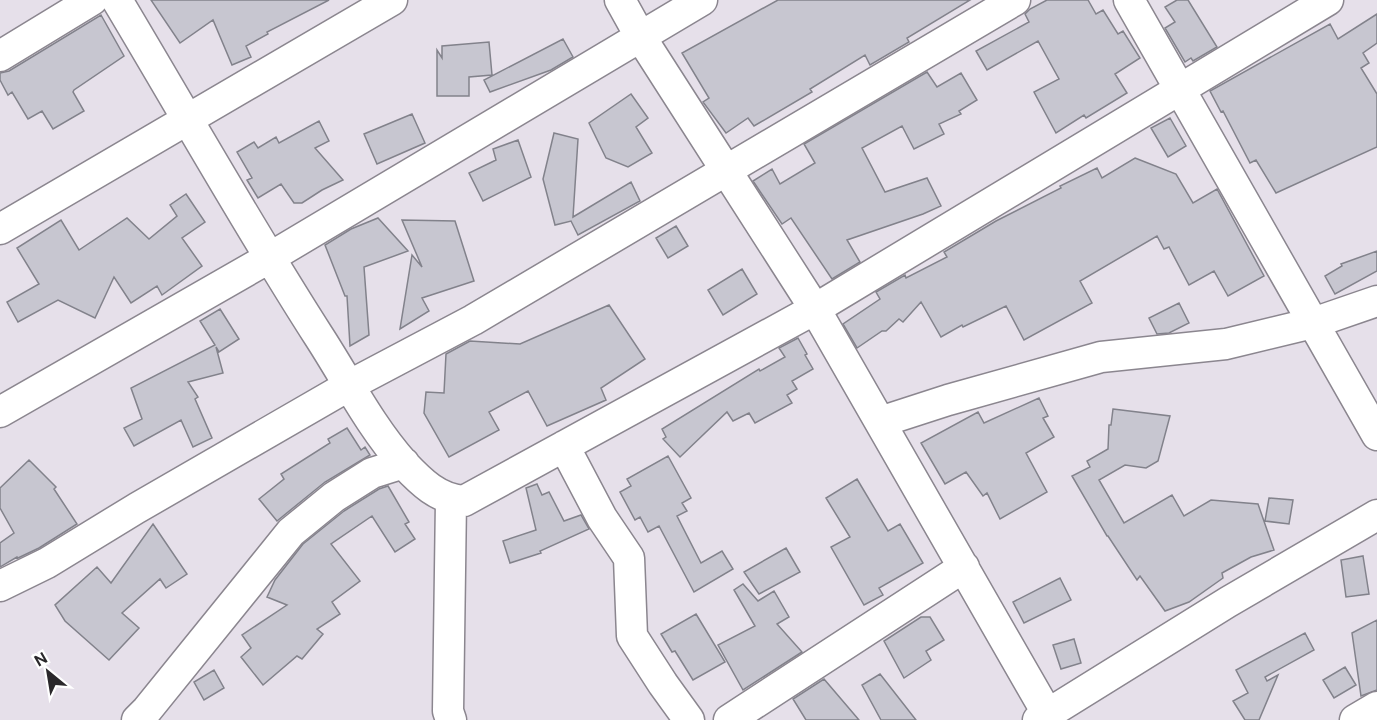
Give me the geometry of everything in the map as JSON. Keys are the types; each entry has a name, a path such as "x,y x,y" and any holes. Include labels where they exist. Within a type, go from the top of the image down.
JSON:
{"street":[{"path":"0,56 92,0"},
{"path":"117,0 268,258 381,434 404,463 435,492 451,500 464,501 815,309 1328,0"},
{"path":"0,229 392,0"},
{"path":"620,0 640,36 815,309 964,567 1046,718 1228,602 1377,515"},
{"path":"0,412 268,258 702,0"},
{"path":"0,586 47,563 137,508 350,385 473,320 1015,0"},
{"path":"1129,0 1377,435"},
{"path":"880,422 948,400 1101,357 1226,344 1313,323 1377,301"},
{"path":"564,446 602,518 628,558 632,636 689,720"},
{"path":"137,720 291,532 334,497 372,473 404,463"},
{"path":"451,500 448,711 451,720"},
{"path":"729,720 964,567"},
{"path":"1355,720 1377,707"}],"building":[{"path":"151,0 329,0 267,32 268,34 246,46 251,57 232,65 213,20 180,43"},
{"path":"778,0 970,0 907,38 909,42 870,65 865,55 810,89 812,92 754,126 748,118 726,133 703,102 709,98 682,53"},
{"path":"1047,0 1088,0 1096,14 1103,10 1118,34 1123,31 1140,58 1115,74 1127,93 1086,118 1084,115 1056,133 1034,92 1059,79 1038,41 987,70 976,51 1029,22 1025,14"},
{"path":"1177,0 1188,0 1217,47 1193,61 1191,58 1185,62 1165,28 1175,22 1165,7"},
{"path":"1377,14 1377,43 1363,53 1369,63 1361,68 1377,94 1377,147 1276,193 1256,160 1250,163 1210,91 1330,24 1338,39"},
{"path":"101,15 124,56 74,90 84,111 53,129 42,111 28,119 12,92 8,95 0,80 0,73 9,71"},
{"path":"563,39 573,57 551,70 490,92 484,80"},
{"path":"489,42 492,75 469,77 469,96 437,96 437,50 442,58 442,46"},
{"path":"927,72 937,87 961,73 977,100 959,111 961,114 939,124 944,134 914,149 902,126 862,148 885,192 927,178 941,206 847,240 860,262 832,279 791,218 782,224 753,181 772,169 780,184 815,163 804,144"},
{"path":"631,94 648,118 636,127 652,153 628,167 606,158 589,123"},
{"path":"412,114 425,143 377,164 364,134"},
{"path":"1170,118 1186,146 1168,157 1151,128"},
{"path":"319,121 329,141 315,148 343,180 302,203 294,203 281,184 258,198 247,180 252,178 237,152 254,142 258,148 276,137 279,143"},
{"path":"554,133 578,139 573,217 631,182 640,201 578,235 571,221 555,225 543,179"},
{"path":"518,140 531,177 483,201 469,173 496,160 493,149"},
{"path":"1135,158 1176,174 1193,203 1217,189 1264,276 1228,296 1214,271 1189,285 1169,247 1164,249 1157,236 1080,281 1092,303 1024,340 1006,306 941,337 921,302 903,322 899,319 886,331 882,331 857,348 843,324 880,299 876,292 905,275 906,278 947,257 944,252 996,221 1061,188 1060,186 1097,168 1102,178"},
{"path":"186,194 205,222 182,238 202,266 162,295 157,286 131,303 114,277 95,318 58,300 18,322 7,302 39,284 17,248 61,220 79,250 127,218 149,239 177,216 170,205"},
{"path":"378,218 408,251 364,267 369,335 350,346 347,296 345,296 325,245 351,229"},
{"path":"402,220 455,221 474,281 422,298 429,311 400,329 412,255 422,267"},
{"path":"676,226 688,246 668,258 656,238"},
{"path":"1377,251 1377,271 1335,294 1325,276 1342,266 1341,264"},
{"path":"742,269 757,294 723,315 708,290"},
{"path":"1179,303 1189,323 1169,333 1157,334 1149,318"},
{"path":"609,305 645,359 601,388 606,400 547,426 528,391 489,412 499,430 449,457 424,413 426,392 444,393 446,354 470,341 520,344"},
{"path":"220,309 239,339 219,352 216,347 223,373 188,382 198,397 195,399 212,438 193,447 181,420 134,446 124,428 142,419 131,388 215,345 200,321"},
{"path":"798,338 813,369 792,381 797,389 787,395 792,403 755,423 749,413 733,421 727,412 680,457 663,439 666,437 662,429 759,369 760,371 785,357 779,348"},
{"path":"1039,398 1048,416 1043,418 1054,437 1026,453 1047,492 1000,519 987,493 983,496 966,472 945,484 921,443 978,412 984,423"},
{"path":"1113,409 1170,416 1158,461 1146,468 1125,465 1099,480 1124,523 1172,495 1184,516 1211,500 1258,504 1274,550 1251,557 1222,573 1223,578 1189,602 1165,611 1140,576 1137,580 1107,536 1072,476 1090,467 1087,461 1108,449 1109,425 1111,425"},
{"path":"347,428 361,450 365,447 370,455 325,482 277,521 259,499 284,479 281,474 330,443 328,439"},
{"path":"668,456 691,498 682,503 687,511 677,516 701,563 722,551 733,569 694,592 659,526 648,532 640,517 635,520 620,492 631,486 627,479"},
{"path":"29,460 56,487 54,489 77,524 39,548 0,567 0,543 14,533 0,508 0,488"},
{"path":"857,479 888,531 900,524 923,563 879,588 883,595 864,605 831,547 850,537 826,498"},
{"path":"537,484 542,495 549,492 564,521 581,515 589,529 540,551 541,553 510,563 503,541 536,530 526,488"},
{"path":"388,486 409,522 405,524 415,539 395,552 372,516 331,544 360,581 332,602 340,614 317,629 323,634 302,659 297,656 263,685 241,657 251,648 242,635 287,605 267,597 275,580 303,544 344,511 379,489"},
{"path":"1269,498 1293,500 1289,524 1265,521"},
{"path":"153,524 187,574 166,588 160,579 122,613 139,628 109,660 65,621 55,605 97,567 111,583"},
{"path":"786,548 800,572 759,594 744,572"},
{"path":"1363,556 1369,594 1346,597 1341,560"},
{"path":"1060,578 1071,600 1024,623 1013,602"},
{"path":"743,584 758,601 774,591 789,617 777,624 802,652 743,690 718,645 755,626 734,590"},
{"path":"696,614 725,662 693,680 661,634"},
{"path":"921,617 930,617 944,640 926,651 931,660 904,678 884,641"},
{"path":"1377,620 1377,690 1361,696 1352,633"},
{"path":"1305,633 1314,650 1265,677 1267,681 1278,675 1259,720 1245,720 1233,701 1248,693 1236,670"},
{"path":"1074,639 1081,663 1061,669 1053,645"},
{"path":"1345,667 1356,685 1334,698 1323,680"},
{"path":"214,670 224,688 204,700 194,682"},
{"path":"880,674 916,720 881,720 862,685"},
{"path":"824,679 859,720 806,720 793,699"}]}
